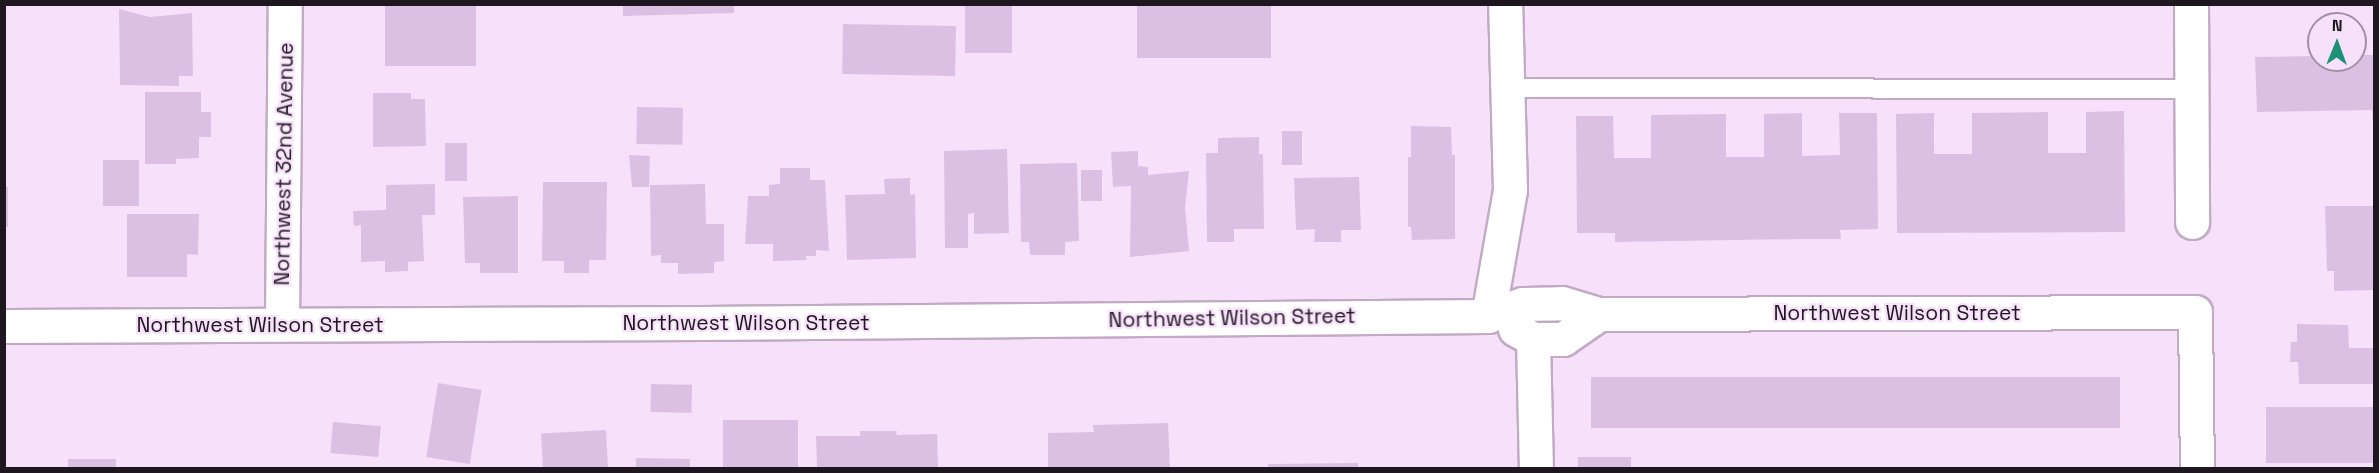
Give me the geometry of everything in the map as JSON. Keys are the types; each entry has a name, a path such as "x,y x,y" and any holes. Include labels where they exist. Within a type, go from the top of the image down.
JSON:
{"street":[{"name":"Northwest 32nd Avenue","path":"282,324 285,4"},
{"path":"1488,316 1510,190 1506,4"},
{"path":"2191,4 2192,222"},
{"name":"Northwest Wilson Street","path":"4,326 1488,316 1523,304 1562,303 1599,314 2195,312 2197,468"},
{"name":"Northwest Wilson Street","path":"1488,316 1533,339 1563,339 1599,314"},
{"path":"1533,339 1536,468"}],"lane":[{"path":"1507,88 2192,88"}],"building":[{"path":"385,4 476,4 476,66 385,66"},
{"path":"623,4 734,4 734,13 623,16"},
{"path":"965,4 1012,4 1012,53 965,53"},
{"path":"1137,4 1271,4 1271,58 1137,58"},
{"path":"119,9 150,17 192,13 193,76 179,76 179,86 120,85"},
{"path":"843,24 956,26 955,76 842,74"},
{"path":"2367,55 2374,55 2374,140 2372,110 2257,112 2255,57 2307,56 2307,72 2367,72"},
{"path":"145,92 201,92 201,112 211,112 211,137 199,137 199,158 176,159 176,164 145,164"},
{"path":"373,93 411,93 411,99 425,99 426,146 373,147"},
{"path":"637,107 683,108 682,145 636,144"},
{"path":"2124,111 2125,232 1897,233 1896,114 1934,113 1934,154 1972,154 1972,113 2048,112 2048,153 2086,153 2086,112"},
{"path":"1802,113 1802,156 1840,155 1839,113 1877,113 1878,229 1840,230 1841,239 1615,242 1615,233 1577,233 1576,116 1613,116 1614,158 1651,158 1651,115 1726,114 1726,157 1764,157 1764,114"},
{"path":"1411,126 1451,127 1452,155 1455,155 1455,239 1412,240 1411,227 1408,227 1408,157 1411,157"},
{"path":"1282,131 1302,131 1302,165 1282,165"},
{"path":"1259,137 1259,154 1263,154 1264,229 1234,229 1234,242 1207,242 1206,153 1218,153 1218,138"},
{"path":"445,143 467,143 467,181 445,181"},
{"path":"1007,149 1009,233 974,234 974,213 968,214 968,248 945,248 944,151"},
{"path":"1138,151 1138,166 1148,167 1148,175 1189,171 1185,207 1189,251 1130,257 1131,186 1113,187 1111,152"},
{"path":"629,155 650,156 649,187 632,187"},
{"path":"103,160 139,160 139,206 103,206"},
{"path":"1077,163 1079,241 1065,242 1065,255 1030,255 1029,242 1021,242 1020,164"},
{"path":"780,168 810,168 810,180 825,180 829,251 816,250 816,256 806,256 807,260 773,261 773,244 745,244 748,196 769,196 769,185 780,184"},
{"path":"1081,170 1102,170 1102,201 1081,201"},
{"path":"1359,177 1361,230 1341,230 1341,242 1314,242 1315,229 1296,230 1294,178"},
{"path":"910,178 910,195 915,194 916,258 847,260 845,195 885,194 884,179"},
{"path":"543,182 607,182 606,260 589,260 589,273 564,273 564,261 542,261"},
{"path":"435,184 435,215 422,215 424,261 408,262 408,271 385,272 385,261 361,262 361,225 354,226 353,211 386,210 386,185"},
{"path":"705,184 706,224 724,224 724,261 714,262 714,273 678,274 678,263 661,263 661,255 651,256 650,185"},
{"path":"4,187 8,187 8,227 4,227"},
{"path":"518,196 518,273 480,273 480,263 465,263 463,197"},
{"path":"2325,206 2374,206 2374,290 2334,291 2334,271 2327,271"},
{"path":"127,214 199,214 198,255 187,254 187,277 127,277"},
{"path":"2297,324 2348,325 2349,348 2374,348 2374,384 2299,384 2298,362 2290,362 2291,342 2297,342"},
{"path":"1591,377 2120,377 2120,428 1591,428"},
{"path":"438,383 481,390 470,464 426,457"},
{"path":"651,384 692,385 692,413 651,412"},
{"path":"2266,407 2374,407 2374,463 2266,463"},
{"path":"723,420 798,420 798,468 723,468"},
{"path":"333,422 381,426 378,457 330,453"},
{"path":"1168,423 1170,468 1048,468 1048,433 1094,432 1093,425"},
{"path":"606,430 608,468 543,468 541,433"},
{"path":"860,431 897,431 896,435 937,434 938,468 817,468 816,436 860,436"},
{"path":"1578,457 1631,457 1631,468 1578,468"},
{"path":"636,458 690,459 690,468 636,468"},
{"path":"68,459 116,459 116,468 68,468"},
{"path":"1358,463 1358,468 1268,468 1268,464"}]}
